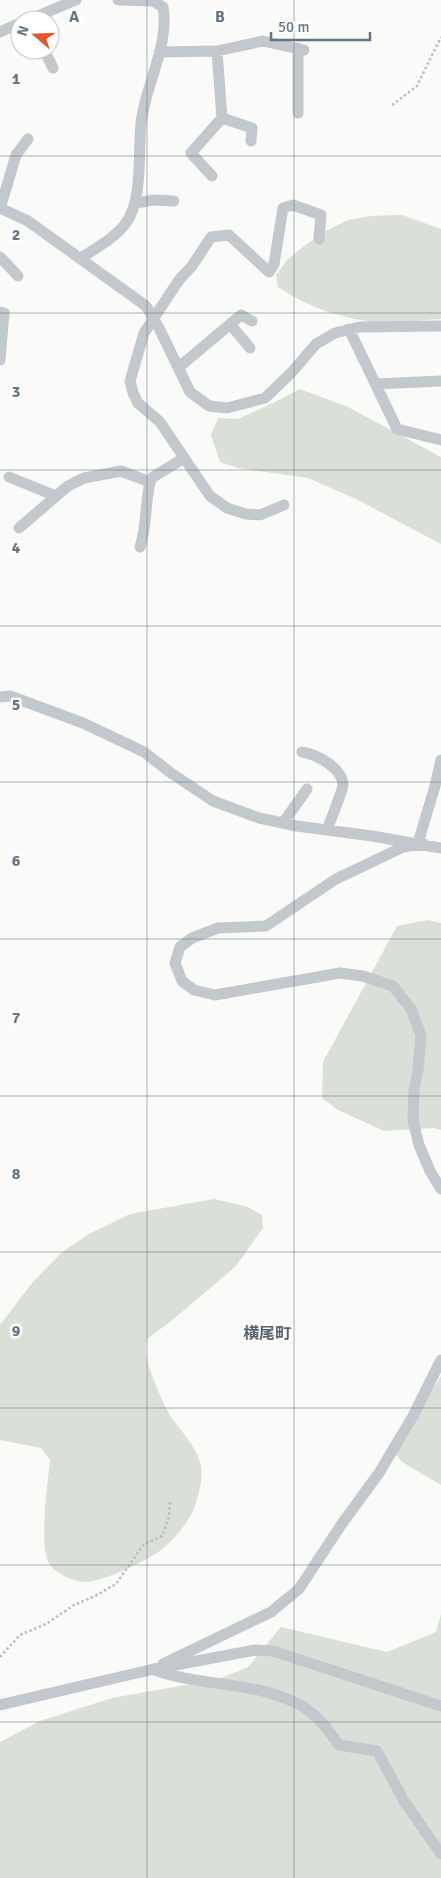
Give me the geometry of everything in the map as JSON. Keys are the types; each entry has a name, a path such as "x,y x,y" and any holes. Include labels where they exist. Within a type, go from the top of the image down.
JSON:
{"street":[{"path":"52,10 76,0"},
{"path":"81,258 107,241 126,223 136,203 141,120 159,52 165,18 163,7 153,1 118,0"},
{"path":"159,52 217,51 263,41 301,49 298,113"},
{"path":"212,176 190,153 222,118 217,51"},
{"path":"49,60 53,68"},
{"path":"222,118 252,128 250,141"},
{"path":"28,139 16,155 0,208 28,221 146,306 190,392 209,406 236,407 266,398 316,344 335,333 360,327 441,326"},
{"path":"136,203 154,200 174,201"},
{"path":"284,505 260,515 246,514 227,508 210,496 160,422 138,403 130,381 144,334 179,280 192,266 211,238 229,235 269,272 274,264 283,208 293,205 321,215 319,239"},
{"path":"0,257 18,276"},
{"path":"0,312 4,313 0,360"},
{"path":"178,368 241,315 252,321"},
{"path":"230,324 250,348"},
{"path":"349,329 397,429 441,440"},
{"path":"376,384 441,381"},
{"path":"140,547 144,535 146,500 150,482 153,477 184,458"},
{"path":"19,528 68,486 84,478 121,471 150,482"},
{"path":"9,477 56,496"},
{"path":"0,697 10,696 83,723 144,752 171,774 213,801 259,818 283,824 421,843 441,848"},
{"path":"302,752 309,753 328,763 339,773 343,784 327,830"},
{"path":"421,843 441,760"},
{"path":"283,824 307,789"},
{"path":"421,843 403,847 336,879 266,926 218,928 192,938 180,947 175,963 182,981 194,990 215,995 340,973 363,976 393,986 411,1009 421,1035 414,1090 413,1121 419,1145 430,1171 441,1189"},
{"path":"154,1669 176,1656 271,1612 299,1589 379,1473 413,1416 441,1360"},
{"path":"0,1706 154,1669 255,1650 274,1650 441,1706"},
{"path":"154,1669 175,1677 271,1693 308,1710 322,1722 339,1745 377,1751 404,1801 441,1854"},
{"path":"425,1702 441,1716"}],"path":[{"path":"392,105 417,86 441,37"},
{"path":"0,1657 20,1635 46,1624 74,1604 95,1596 116,1584 144,1544 162,1536 168,1517 170,1500"}],"shaded area":[{"path":"402,215 441,229 441,319 391,323 361,320 317,308 278,287 276,275 287,260 324,232 348,220 371,216"},
{"path":"300,389 348,407 441,457 441,544 356,499 308,478 238,468 220,462 211,435 218,418 238,419"},
{"path":"428,920 441,923 441,1130 434,1128 384,1131 338,1110 322,1098 323,1062 397,926"},
{"path":"214,1199 248,1207 262,1215 263,1228 236,1266 175,1318 147,1339 146,1350 147,1360 164,1404 191,1444 200,1462 201,1480 195,1506 189,1519 176,1536 166,1546 140,1563 117,1573 87,1582 72,1579 62,1575 53,1568 46,1557 44,1530 50,1460 41,1448 0,1440 0,1325 32,1283 61,1253 89,1234 130,1214"},
{"path":"441,1376 441,1485 402,1462 393,1451"},
{"path":"441,1614 441,1878 0,1878 0,1742 40,1721 112,1698 219,1679 248,1667 281,1627 387,1652 436,1632"}],"district":[{"name":"横尾町","path":"267,1333"}]}
